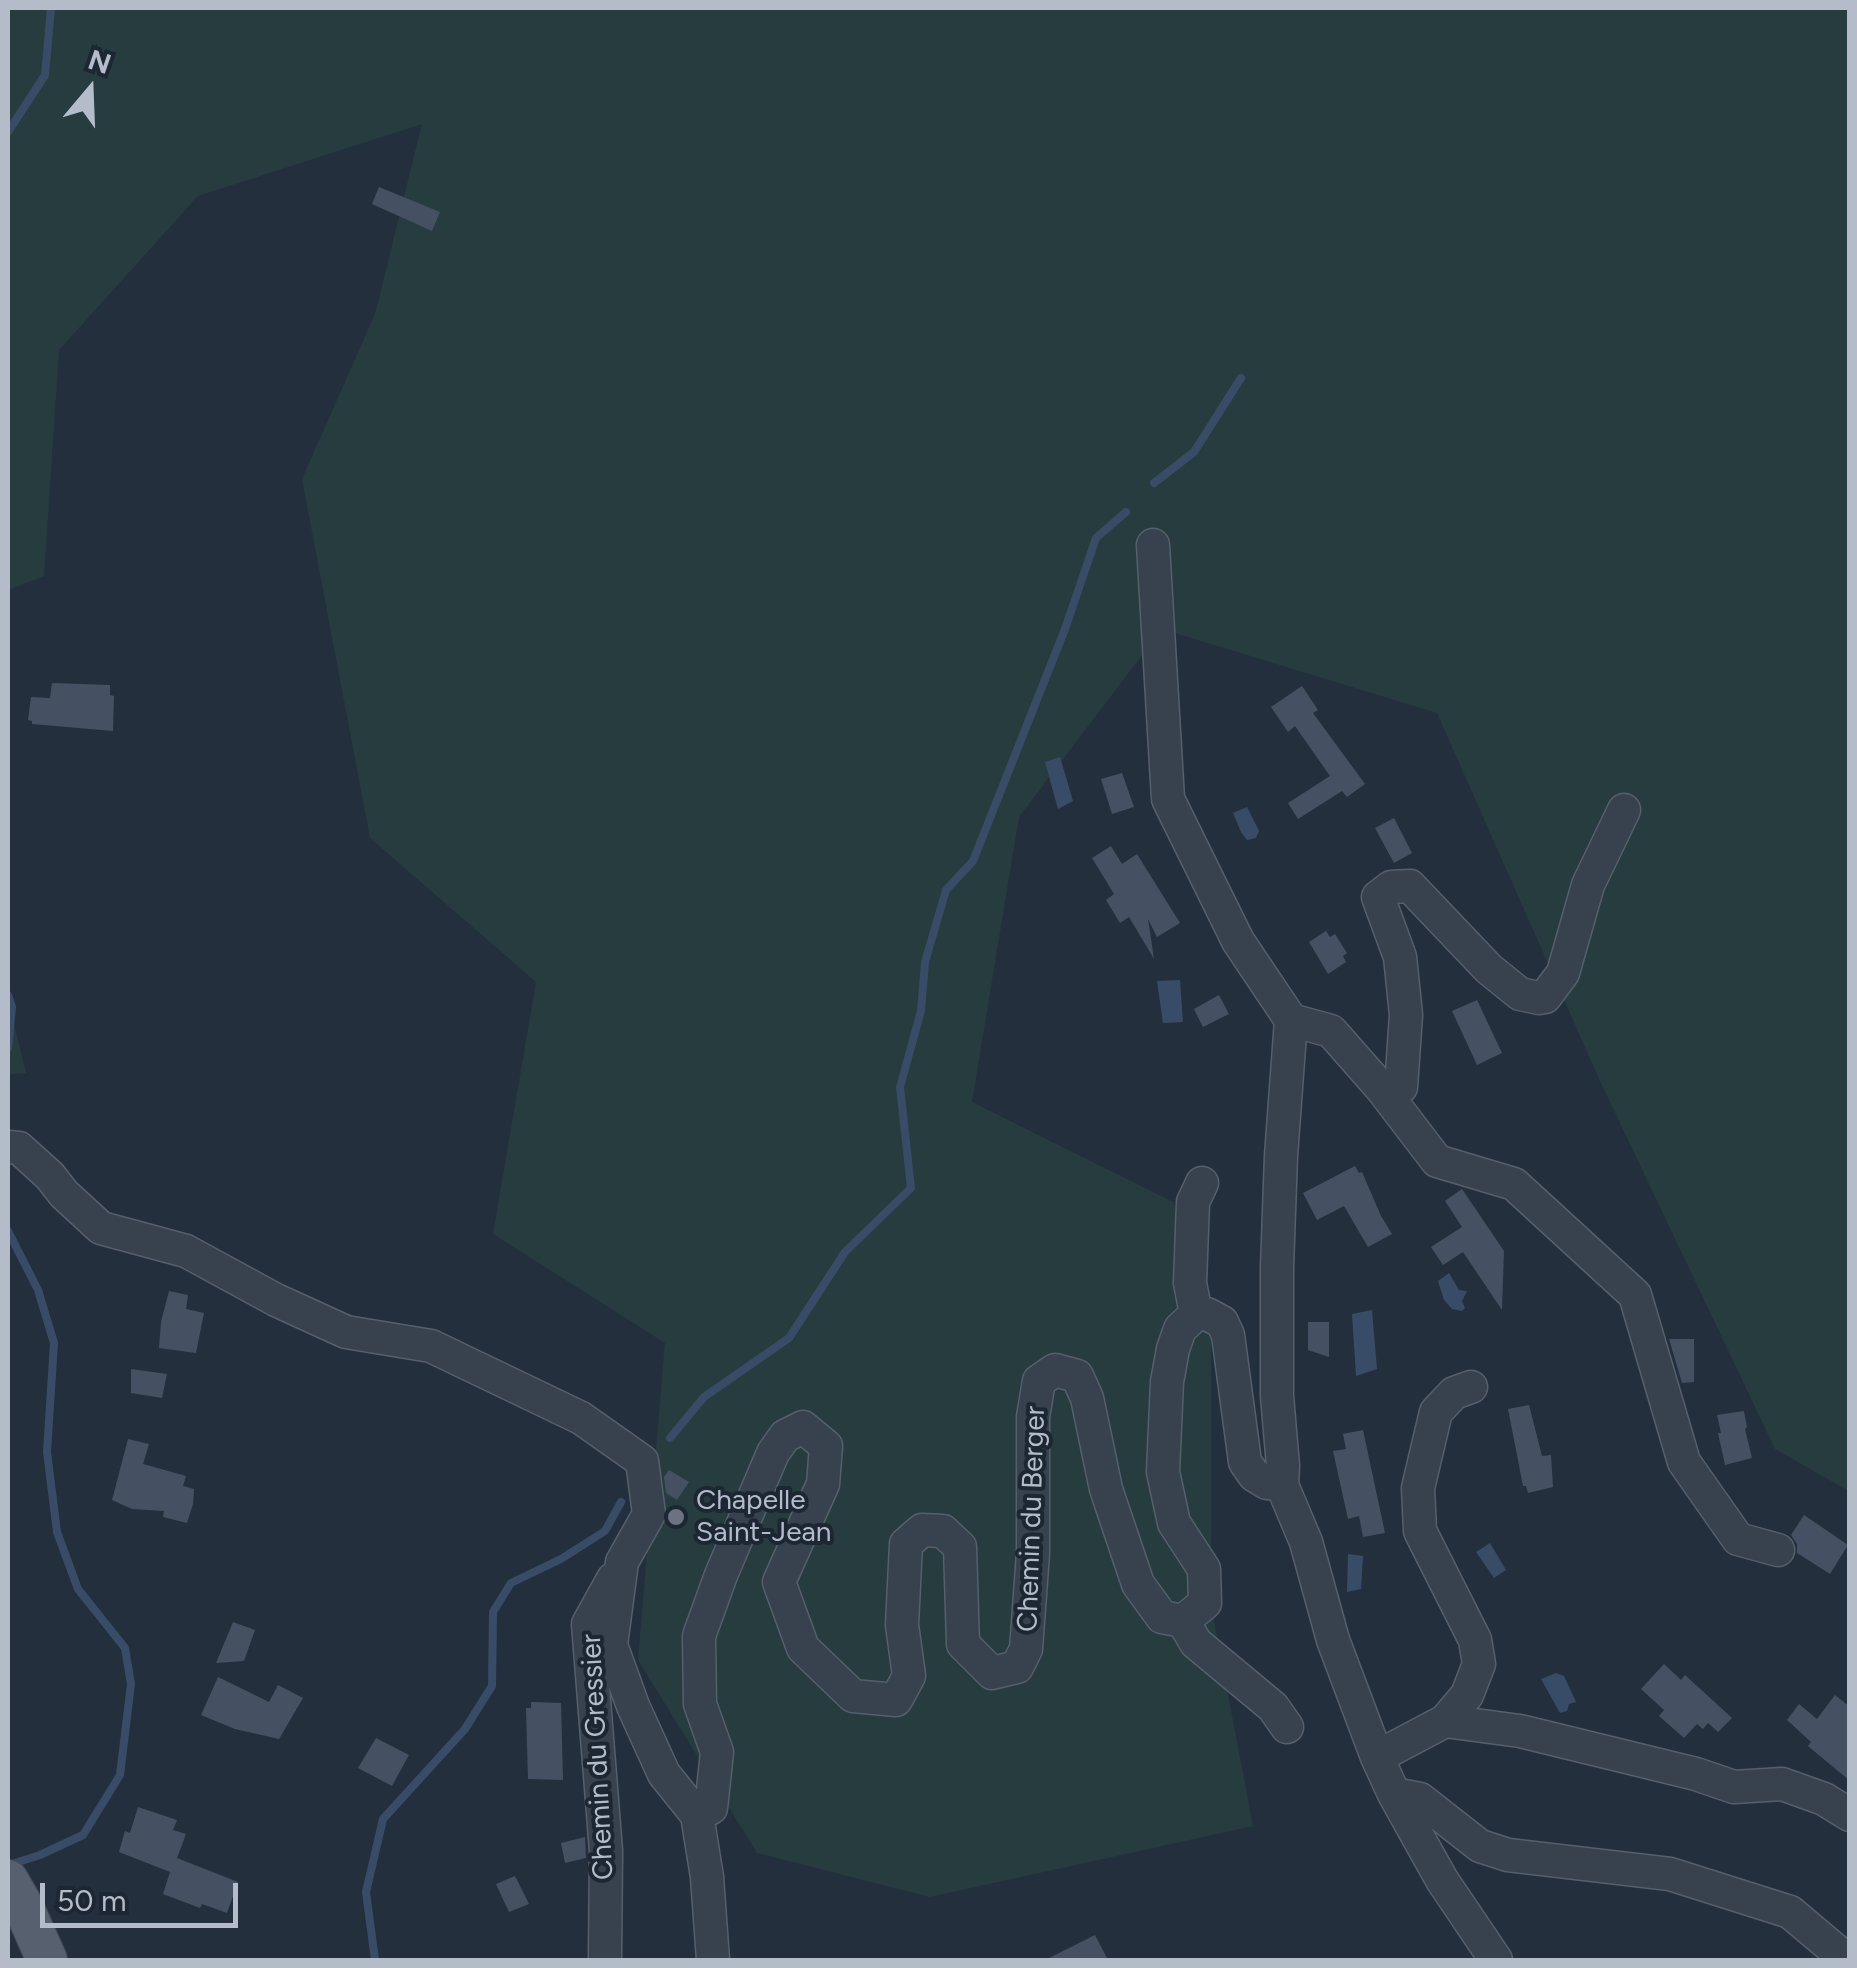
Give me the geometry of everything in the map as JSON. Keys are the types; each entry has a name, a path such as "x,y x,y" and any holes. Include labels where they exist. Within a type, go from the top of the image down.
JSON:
{"main road":[{"path":"8,1880 48,1960"}],"street":[{"path":"1182,578 1153,545 1168,799 1238,941 1291,1020 1277,1267 1282,1485 1306,1542 1332,1640 1377,1757 1442,1880 1496,1960"},
{"path":"1382,1089 1401,1088 1406,1015 1400,957 1378,898 1391,887 1410,886 1488,969 1520,994 1546,997 1564,973 1588,885 1624,810"},
{"path":"1291,1020 1331,1030 1437,1161 1514,1184 1635,1295 1684,1462 1738,1539 1778,1550"},
{"name":"Chemin du Gressier","path":"8,1148 19,1148 101,1228 186,1251 276,1300 346,1332 431,1346 581,1418 642,1461 649,1514 588,1624 606,1851 605,1960"},
{"path":"1196,1314 1190,1283 1193,1202 1202,1183"},
{"path":"1282,1485 1267,1483 1254,1475 1245,1462 1228,1335 1222,1322 1196,1314 1180,1329 1173,1349 1166,1418 1164,1472 1174,1523 1204,1569 1206,1603 1183,1622 1196,1642 1273,1707 1287,1726"},
{"name":"Chemin du Berger","path":"696,1815 711,1808 717,1752 700,1704 698,1636 773,1453 785,1436 802,1428 826,1446 824,1484 779,1582 803,1648 853,1696 896,1700 909,1676 902,1625 906,1544 922,1530 942,1531 960,1546 963,1644 992,1673 1017,1668 1026,1649 1033,1553 1033,1417 1039,1381 1055,1370 1078,1376 1087,1398 1106,1488 1138,1584 1162,1617 1183,1622"},
{"path":"1377,1757 1445,1722 1467,1695 1479,1664 1475,1640 1420,1531 1418,1488 1436,1412 1454,1393 1471,1387"},
{"path":"622,1562 612,1645 633,1706 664,1774 696,1815 708,1878 714,1960"},
{"path":"1445,1722 1520,1731 1734,1786 1782,1784 1824,1798 1850,1815"},
{"path":"1394,1794 1420,1799 1480,1846 1508,1855 1670,1874 1790,1912 1847,1960"}],"green space":[{"path":"8,8 1849,8 1849,1491 1775,1449 1600,1081 1437,713 1162,629 1019,817 972,1102 1173,1202 1211,1313 1211,1605 1253,1826 930,1897 757,1853 638,1660 665,1343 493,1234 536,982 370,838 302,479 375,314 422,124 198,196 59,350 44,576 8,590"},
{"path":"8,1000 26,1073 8,1074"}],"water":[{"path":"1060,757 1073,801 1058,809 1045,762"},
{"path":"1247,807 1259,831 1256,838 1247,840 1233,813"},
{"path":"1180,980 1183,1022 1163,1023 1157,981"},
{"path":"1449,1273 1459,1290 1467,1291 1462,1311 1452,1309 1444,1300 1438,1281"},
{"path":"1372,1310 1377,1369 1356,1376 1352,1314"},
{"path":"1490,1543 1506,1570 1494,1578 1476,1552"},
{"path":"1348,1554 1363,1556 1361,1589 1347,1592"},
{"path":"1556,1673 1564,1676 1576,1702 1560,1713 1541,1679"}],"building":[{"path":"379,187 440,212 432,231 372,204"},
{"path":"52,683 110,685 110,695 114,696 113,731 32,724 28,720 31,697 50,698"},
{"path":"1302,686 1318,710 1313,713 1365,784 1347,797 1342,791 1298,819 1288,803 1330,776 1295,726 1288,732 1271,707"},
{"path":"1122,773 1134,807 1112,814 1101,779"},
{"path":"1394,818 1412,853 1394,863 1375,828"},
{"path":"1111,846 1122,864 1137,854 1180,923 1157,937 1148,919 1154,959 1129,917 1120,923 1106,900 1114,894 1092,858"},
{"path":"1326,931 1330,937 1335,934 1347,953 1343,956 1346,962 1328,974 1309,942"},
{"path":"1219,995 1229,1014 1203,1027 1194,1009"},
{"path":"1477,1000 1502,1053 1477,1065 1452,1011"},
{"path":"1355,1166 1362,1172 1392,1234 1368,1247 1344,1206 1317,1220 1303,1193"},
{"path":"1462,1189 1504,1251 1502,1310 1463,1252 1443,1265 1431,1247 1462,1227 1445,1201"},
{"path":"169,1291 188,1295 186,1309 204,1313 196,1353 159,1348"},
{"path":"1308,1322 1329,1322 1329,1357 1308,1350"},
{"path":"1669,1339 1694,1339 1694,1382 1682,1383"},
{"path":"131,1369 167,1374 162,1398 131,1393"},
{"path":"1529,1405 1542,1456 1551,1455 1553,1487 1528,1493 1523,1486 1508,1409"},
{"path":"1744,1411 1752,1458 1725,1465 1717,1415"},
{"path":"1363,1430 1385,1533 1363,1537 1359,1516 1348,1519 1333,1451 1346,1449 1343,1434"},
{"path":"128,1439 149,1444 143,1464 186,1476 183,1486 194,1489 187,1523 163,1517 164,1511 132,1509 112,1500"},
{"path":"669,1470 689,1482 677,1500 666,1493 664,1477"},
{"path":"1804,1515 1848,1545 1830,1574 1797,1553 1791,1535"},
{"path":"233,1622 255,1630 244,1661 216,1663"},
{"path":"1664,1664 1681,1680 1685,1675 1732,1718 1718,1732 1708,1723 1703,1729 1697,1724 1684,1738 1659,1716 1664,1710 1641,1689"},
{"path":"218,1677 269,1702 278,1685 303,1698 279,1739 235,1729 201,1715"},
{"path":"1835,1695 1850,1707 1850,1781 1808,1746 1811,1742 1787,1720 1799,1704 1817,1719"},
{"path":"531,1702 561,1703 563,1780 528,1779 526,1708 531,1708"},
{"path":"376,1738 409,1755 392,1786 358,1768"},
{"path":"138,1807 177,1820 173,1830 186,1834 177,1858 238,1882 227,1913 163,1894 170,1872 119,1852"},
{"path":"585,1837 586,1858 565,1863 561,1843"},
{"path":"515,1876 529,1904 509,1912 496,1884"},
{"path":"1095,1935 1108,1960 1045,1960"}],"waterway":[{"path":"8,132 45,75 51,8"},
{"path":"1154,483 1194,452 1241,378"},
{"path":"670,1438 704,1397 789,1338 845,1252 911,1188 900,1087 921,1011 925,962 946,890 973,861 1065,629 1096,538 1126,512"},
{"path":"8,995 12,1007 8,1048"},
{"path":"8,1231 38,1290 54,1343 47,1452 57,1532 78,1589 125,1648 131,1684 120,1775 83,1835 9,1865"},
{"path":"375,1960 366,1892 383,1819 465,1729 492,1686 493,1612 511,1583 561,1559 605,1531 621,1502"}],"place":[{"name":"Chapelle Saint-Jean","path":"676,1517"}]}
